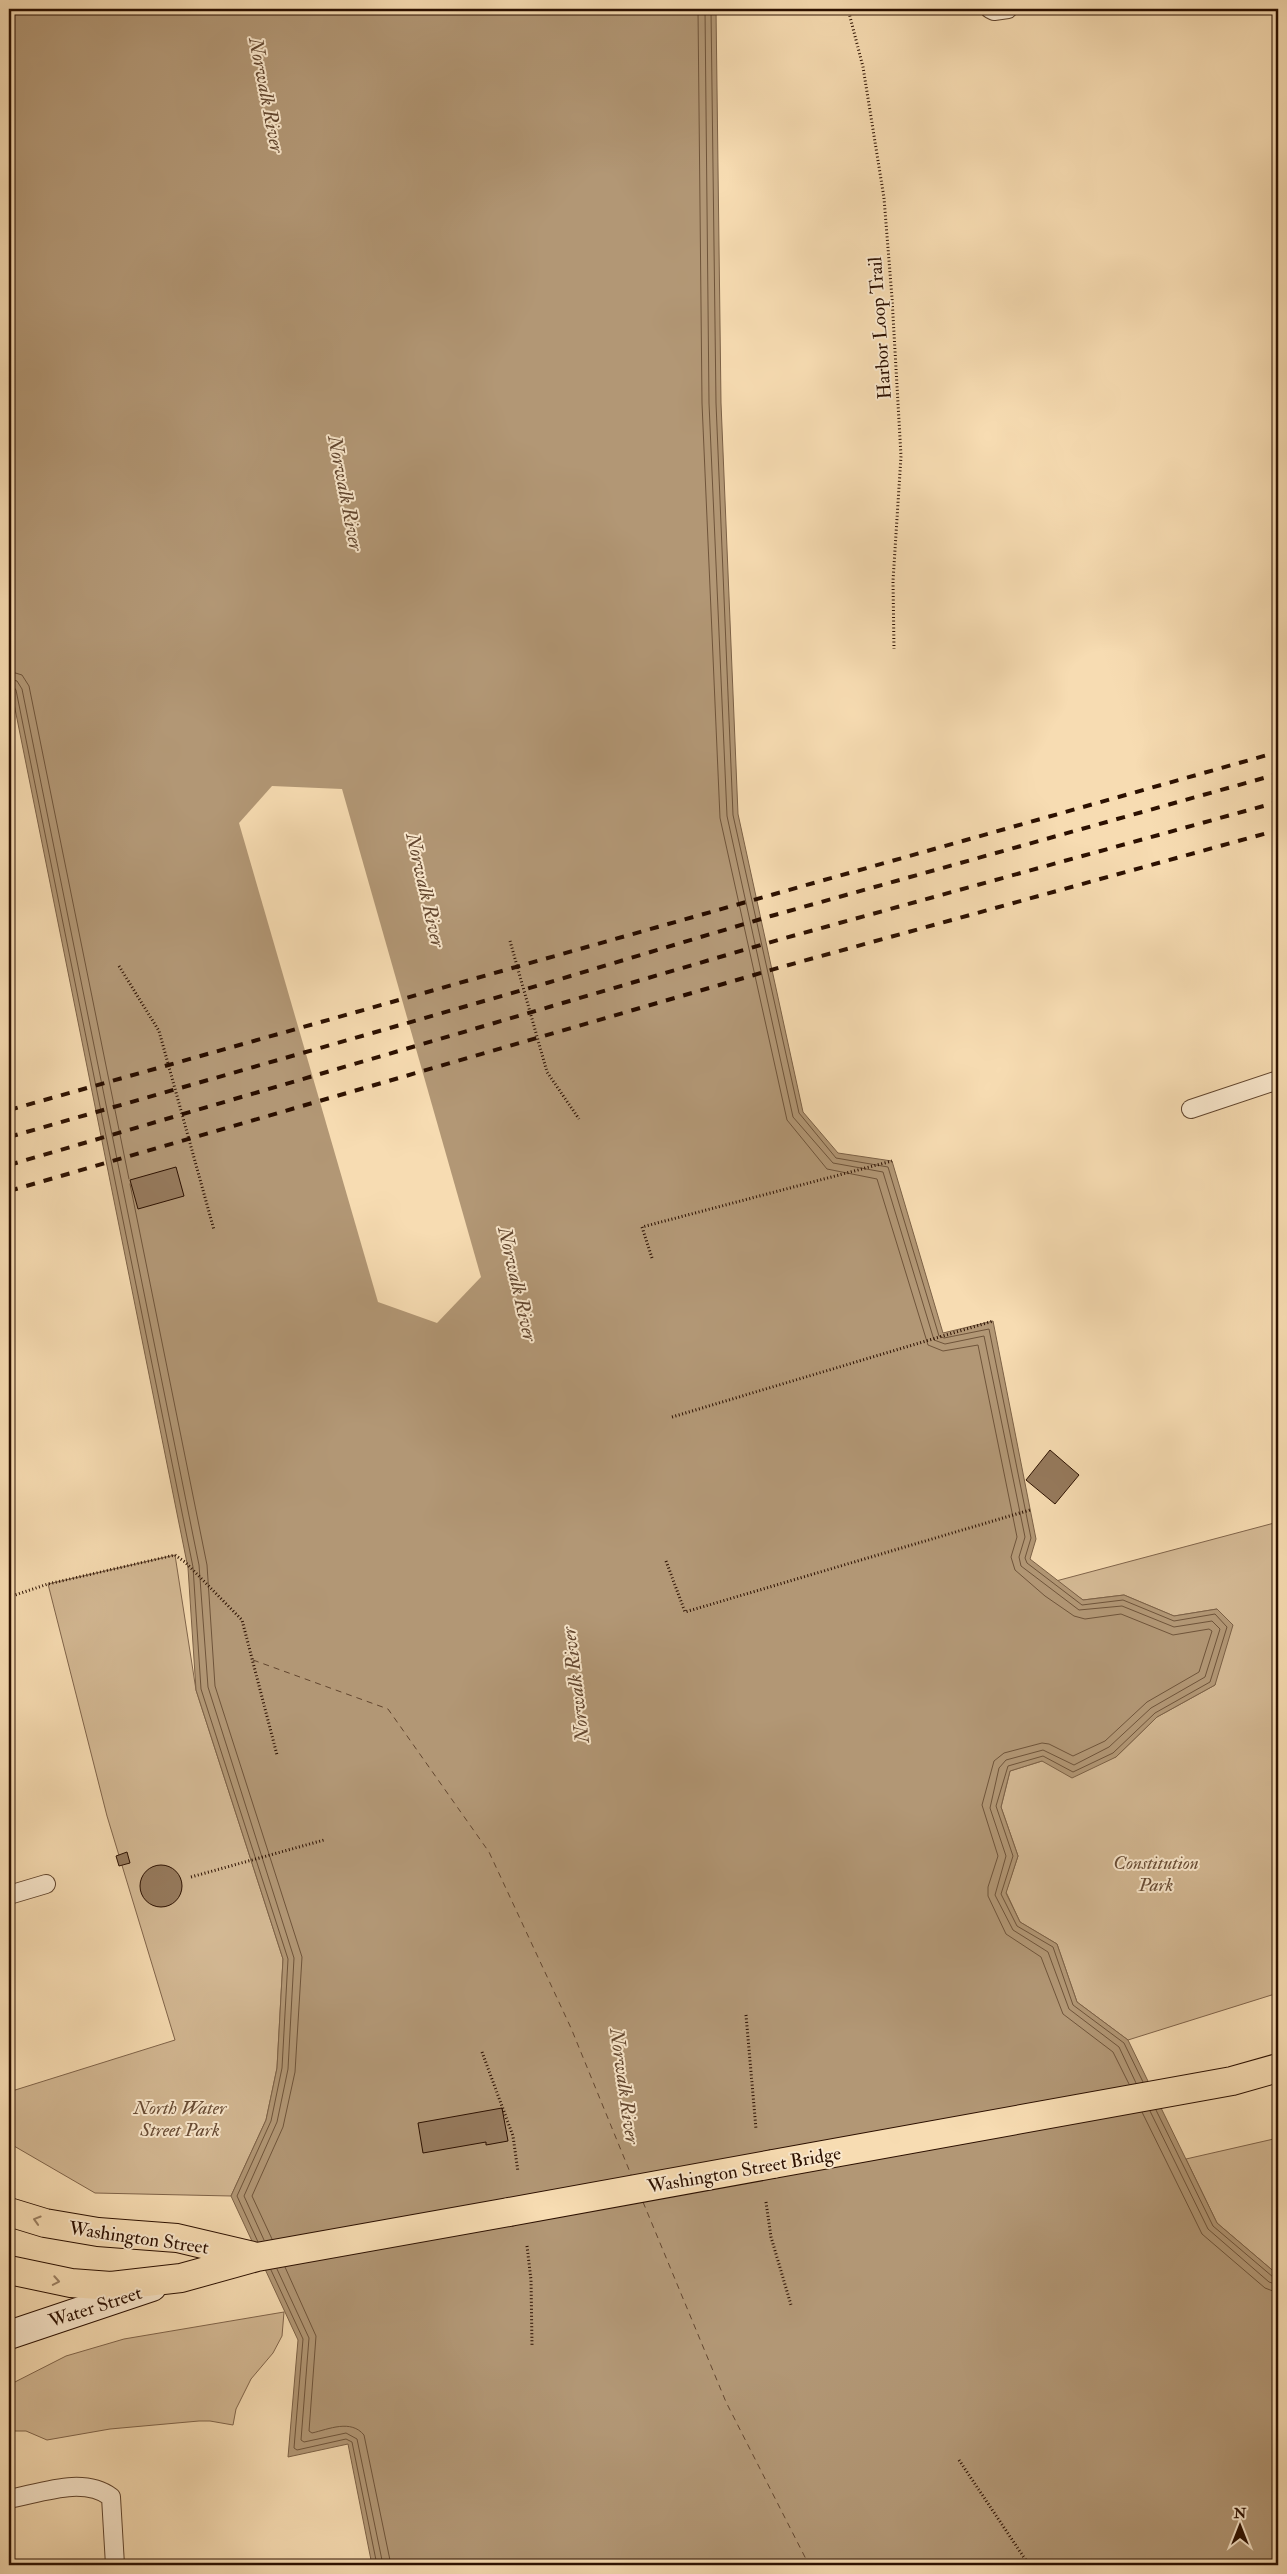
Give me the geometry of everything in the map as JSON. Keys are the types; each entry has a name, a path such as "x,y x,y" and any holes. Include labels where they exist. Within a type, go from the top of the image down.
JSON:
{"main road":[{"name":"Washington Street Bridge","path":"257,2257 1232,2081 1278,2068"},
{"name":"Washington Street","path":"9,2212 45,2223 98,2232 177,2238 257,2257"},
{"name":"Washington Street","path":"9,2270 71,2284 112,2286 181,2278 257,2257"},
{"name":"Water Street","path":"9,2335 181,2278"}],"lane":[{"path":"990,9 994,11 1008,9"},
{"path":"1192,1109 1278,1080"},
{"path":"9,1895 46,1884"},
{"path":"9,2499 82,2486 101,2489 112,2496 115,2565"}],"path":[{"name":"Harbor Loop Trail","path":"848,9 862,67 884,198 892,298 901,456 893,581 894,649"},
{"path":"510,941 547,1072 580,1119"},
{"path":"119,966 159,1031 214,1230"},
{"path":"652,1258 642,1227 892,1162"},
{"path":"672,1417 993,1320"},
{"path":"666,1560 685,1612 1030,1510"},
{"path":"9,1597 48,1584 175,1555 185,1562 242,1620 277,1755"},
{"path":"191,1877 324,1840"},
{"path":"959,2460 1029,2565"}],"green space":[{"name":"Constitution Park","path":"1278,1522 1278,1993 1128,2040 1077,2002 1057,1944 1020,1922 1006,1892 1018,1856 1001,1807 1010,1771 1042,1761 1116,1757 1157,1717 1215,1685 1217,1609 1174,1616 1124,1595 1083,1600 1056,1581"},
{"name":"North Water Street Park","path":"175,1555 196,1690 283,1959 277,2068 266,2120 231,2196 95,2193 14,2146 12,2091 175,2040 107,1816 48,1584"},
{"path":"1278,2138 1278,2275 1217,2223 1186,2159"},
{"path":"284,2312 282,2336 273,2353 251,2379 236,2409 233,2425 199,2421 110,2429 47,2440 26,2431 9,2431 9,2385 66,2356 124,2339"}],"water":[{"name":"Norwalk River","path":"9,9 716,9 721,403 738,814 803,1112 838,1153 892,1161 943,1333 993,1321 1036,1539 1030,1559 1083,1600 1124,1595 1174,1616 1217,1609 1233,1625 1215,1685 1157,1717 1116,1757 1072,1778 1042,1761 1010,1771 1001,1807 1018,1856 1006,1893 1020,1922 1057,1944 1077,2002 1128,2040 1217,2223 1278,2275 1278,2565 372,2565 348,2444 288,2457 298,2340 231,2196 266,2120 277,2068 283,1959 196,1690 188,1568 9,679"}],"pier":[{"path":"272,786 342,789 481,1277 437,1323 378,1302 239,823"}],"building":[{"path":"176,1167 184,1196 138,1209 130,1180"},
{"path":"1050,1450 1079,1475 1055,1504 1026,1480"},
{"path":"127,1852 130,1863 119,1866 116,1856"},
{"path":"165,1865 173,1868 179,1874 182,1886 179,1898 173,1904 157,1907 149,1904 143,1898 140,1882 143,1874 149,1868"},
{"path":"502,2108 508,2141 486,2145 486,2142 423,2153 418,2123"}],"ferry route":[{"path":"253,1660 388,1709 489,1852 571,2028 632,2177"},
{"path":"643,2202 726,2402 809,2565"}],"railway":[{"path":"9,1110 1278,752"},
{"path":"9,1137 547,983 771,916 1278,774"},
{"path":"9,1165 778,940 1278,802"},
{"path":"9,1191 785,966 1278,830"}]}
